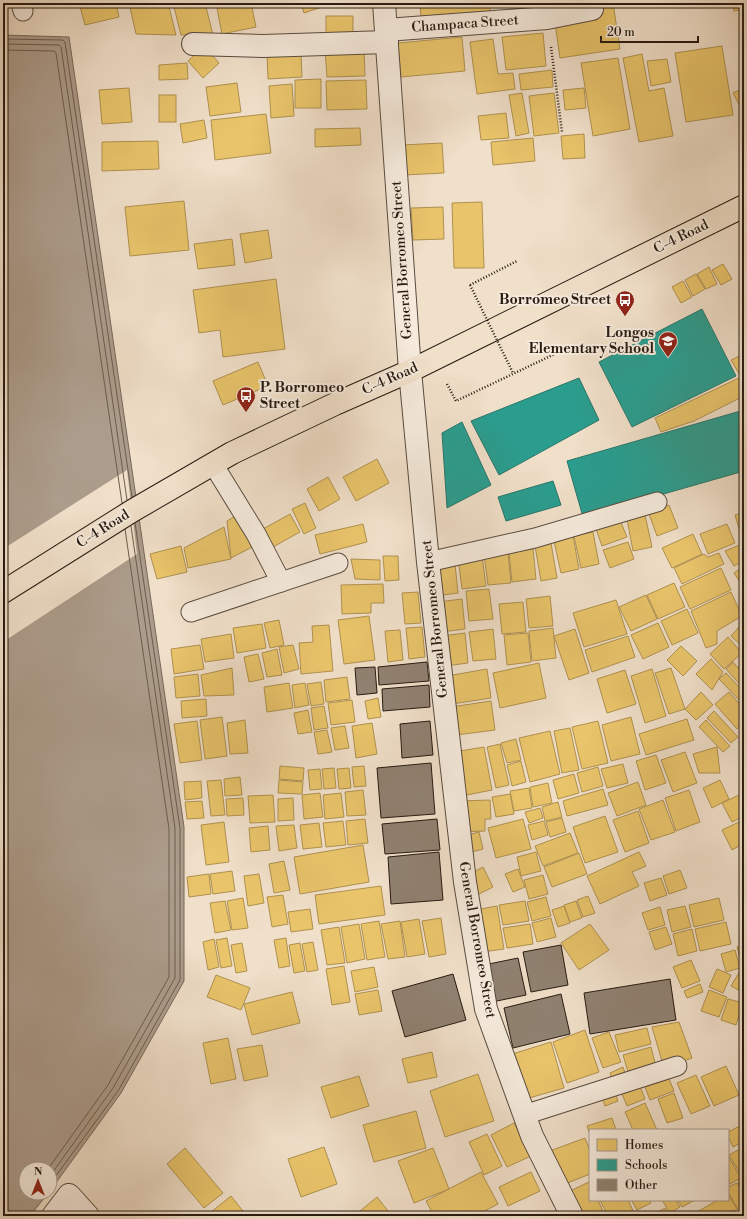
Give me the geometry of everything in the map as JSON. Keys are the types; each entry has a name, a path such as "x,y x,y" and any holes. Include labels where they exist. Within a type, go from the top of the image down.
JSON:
{"highway":[{"name":"C-4 Road","path":"3,592 132,511 232,453 328,407 410,371 744,206"}],"street":[{"name":"General Borromeo Street","path":"384,3 410,371 428,562 465,882 486,1009 532,1136 572,1216"},
{"name":"Champaca Street","path":"193,44 263,46 386,36 547,18 592,9"},
{"path":"53,1216 69,1195 88,1216"}],"lane":[{"path":"213,464 256,534 281,582"},
{"path":"428,562 535,538 657,502"},
{"path":"191,612 338,563"},
{"path":"524,1115 677,1066"}],"path":[{"path":"547,18 562,132"},
{"path":"514,373 470,285 517,262"},
{"path":"456,401 560,351"}],"water":[{"path":"3,35 69,37 184,827 184,981 121,1093 58,1180 58,1161 18,1161 18,1201 42,1201 30,1216 3,1216"}],"pier":[{"path":"127,470 137,554 3,642 3,549"}],"building: Homes":[{"path":"79,3 116,3 119,17 85,25"},
{"path":"129,3 168,3 176,35 136,34"},
{"path":"173,3 205,3 213,35 181,35"},
{"path":"216,3 251,3 256,27 222,34"},
{"path":"301,3 334,3 304,13"},
{"path":"420,3 490,3 490,15 421,18"},
{"path":"613,3 620,49 560,58 555,23 596,4"},
{"path":"733,3 744,3 744,9 734,11"},
{"path":"326,16 353,16 353,40 326,41"},
{"path":"543,33 546,66 506,70 502,37"},
{"path":"462,37 465,71 401,77 398,43"},
{"path":"493,39 498,74 513,73 515,89 477,94 470,42"},
{"path":"204,46 219,63 203,78 188,61"},
{"path":"722,46 733,115 686,122 675,53"},
{"path":"364,48 365,76 327,77 325,50"},
{"path":"301,52 302,77 268,79 267,53"},
{"path":"642,54 649,91 664,88 673,136 639,142 623,58"},
{"path":"618,58 630,129 593,136 581,63"},
{"path":"667,59 671,82 651,86 647,61"},
{"path":"187,63 188,79 159,80 159,65"},
{"path":"552,70 553,87 521,90 519,74"},
{"path":"321,79 321,108 295,108 295,80"},
{"path":"366,80 367,109 327,110 326,81"},
{"path":"237,83 241,112 210,116 206,87"},
{"path":"292,84 294,116 271,118 269,86"},
{"path":"129,88 132,122 102,124 99,90"},
{"path":"584,88 586,108 565,110 563,90"},
{"path":"744,88 744,112 743,112 733,93"},
{"path":"522,93 529,133 516,136 509,95"},
{"path":"554,93 559,133 534,136 529,96"},
{"path":"159,95 176,95 176,122 159,122"},
{"path":"506,113 509,138 481,140 478,116"},
{"path":"266,114 271,153 215,160 211,120"},
{"path":"204,120 207,138 183,143 180,124"},
{"path":"360,128 361,145 315,147 315,129"},
{"path":"584,134 585,158 563,159 561,136"},
{"path":"533,138 535,161 493,165 491,142"},
{"path":"158,141 159,169 102,171 102,142"},
{"path":"442,143 444,173 404,175 402,145"},
{"path":"184,201 189,250 130,256 125,207"},
{"path":"482,202 484,268 454,268 452,203"},
{"path":"443,207 444,239 413,240 411,208"},
{"path":"268,230 272,258 245,263 240,234"},
{"path":"232,239 235,265 198,269 194,244"},
{"path":"723,264 732,279 721,285 712,270"},
{"path":"709,267 717,284 706,289 697,274"},
{"path":"696,274 705,289 693,296 685,280"},
{"path":"276,279 285,349 223,357 220,330 199,333 193,290"},
{"path":"683,281 692,297 681,303 672,287"},
{"path":"744,354 744,396 694,421 661,432 655,418 741,377 731,360"},
{"path":"258,362 268,386 223,405 213,381"},
{"path":"377,459 389,483 356,501 343,477"},
{"path":"328,477 340,499 319,511 307,489"},
{"path":"305,503 316,528 304,534 292,509"},
{"path":"669,505 678,528 657,536 649,514"},
{"path":"240,513 256,545 231,558 227,521"},
{"path":"744,513 744,534 741,535 735,515"},
{"path":"290,514 300,532 273,547 263,529"},
{"path":"645,515 652,547 633,551 627,519"},
{"path":"620,520 627,537 602,546 596,529"},
{"path":"363,524 367,542 320,554 315,535"},
{"path":"727,524 735,543 708,554 700,534"},
{"path":"224,527 231,559 188,568 184,548"},
{"path":"593,532 599,564 581,568 574,536"},
{"path":"693,534 702,554 672,568 662,548"},
{"path":"573,536 579,569 561,573 554,541"},
{"path":"628,542 634,559 610,568 603,550"},
{"path":"551,543 557,578 541,581 535,546"},
{"path":"744,543 744,561 734,566 725,551"},
{"path":"181,546 187,572 157,579 150,554"},
{"path":"533,549 536,579 512,582 509,552"},
{"path":"508,553 511,583 488,585 484,555"},
{"path":"719,553 724,564 682,584 674,568 704,554 708,557"},
{"path":"383,556 398,556 399,580 385,581"},
{"path":"482,556 486,586 462,589 458,558"},
{"path":"351,559 380,560 380,580 355,579"},
{"path":"455,564 458,593 435,596 432,567"},
{"path":"744,566 744,588 734,573"},
{"path":"721,568 731,590 690,609 680,587"},
{"path":"674,583 685,607 658,619 647,595"},
{"path":"383,584 384,603 371,603 371,613 342,614 341,585"},
{"path":"489,589 493,619 469,621 466,591"},
{"path":"418,592 421,623 405,624 402,593"},
{"path":"731,592 742,616 717,631 717,644 706,648 691,611"},
{"path":"646,595 657,619 631,631 619,607"},
{"path":"550,596 553,626 529,628 526,599"},
{"path":"462,599 465,629 441,632 438,602"},
{"path":"616,600 627,634 584,647 573,613"},
{"path":"523,602 526,632 502,634 499,604"},
{"path":"687,609 698,633 672,645 661,621"},
{"path":"369,616 375,660 344,664 338,620"},
{"path":"279,620 284,645 270,648 264,623"},
{"path":"658,623 669,647 643,659 631,635"},
{"path":"262,624 266,648 237,653 233,628"},
{"path":"329,625 333,671 301,674 299,643 313,642 312,626"},
{"path":"422,627 425,657 409,659 406,628"},
{"path":"739,627 744,631 744,648 731,636"},
{"path":"553,628 556,658 532,661 529,631"},
{"path":"493,629 496,659 473,661 469,632"},
{"path":"575,629 589,673 569,680 554,636"},
{"path":"400,630 403,660 388,662 385,631"},
{"path":"465,633 468,663 445,666 442,636"},
{"path":"528,633 531,662 507,665 504,635"},
{"path":"231,634 234,658 205,662 201,639"},
{"path":"628,636 635,657 592,672 585,650"},
{"path":"728,637 742,653 724,669 710,654"},
{"path":"200,645 204,669 174,674 171,649"},
{"path":"293,645 299,669 284,673 279,647"},
{"path":"681,646 697,661 683,676 667,660"},
{"path":"277,649 282,675 267,677 262,653"},
{"path":"258,654 264,679 249,682 244,657"},
{"path":"711,659 723,672 712,690 696,674"},
{"path":"744,659 744,672 738,668"},
{"path":"733,662 744,675 744,689 726,669"},
{"path":"539,663 546,698 500,708 493,673"},
{"path":"232,668 234,695 204,696 201,675"},
{"path":"671,668 685,709 669,714 655,673"},
{"path":"487,669 491,698 452,704 447,676"},
{"path":"652,669 666,716 645,723 631,676"},
{"path":"625,670 636,704 607,713 597,679"},
{"path":"726,673 744,692 743,704 719,679"},
{"path":"198,674 200,696 176,698 174,677"},
{"path":"347,677 350,699 326,702 324,680"},
{"path":"321,682 324,704 311,706 307,684"},
{"path":"289,683 293,708 267,712 264,687"},
{"path":"305,683 309,705 295,708 292,685"},
{"path":"701,692 713,705 696,720 685,709"},
{"path":"729,692 744,709 744,722 737,729 715,704"},
{"path":"378,698 381,717 368,719 365,701"},
{"path":"206,699 207,716 182,718 181,701"},
{"path":"352,700 355,722 331,725 328,703"},
{"path":"491,701 495,730 456,735 451,707"},
{"path":"324,706 328,728 314,730 311,708"},
{"path":"308,710 312,732 298,734 294,713"},
{"path":"714,711 738,737 731,743 707,718"},
{"path":"222,717 227,756 205,759 200,720"},
{"path":"631,717 640,754 611,761 602,725"},
{"path":"687,719 694,740 646,755 639,734"},
{"path":"245,720 248,753 230,754 227,723"},
{"path":"706,720 730,746 723,752 699,727"},
{"path":"197,721 202,760 180,763 174,724"},
{"path":"598,721 608,763 582,769 572,727"},
{"path":"372,723 377,754 356,758 352,726"},
{"path":"345,726 349,748 335,750 331,728"},
{"path":"570,728 579,770 562,773 554,731"},
{"path":"327,730 332,752 318,754 314,732"},
{"path":"550,731 560,774 530,782 519,738"},
{"path":"516,739 521,760 507,763 501,743"},
{"path":"500,744 509,785 496,788 487,747"},
{"path":"484,747 492,790 462,796 454,752"},
{"path":"717,747 720,773 699,773 693,754"},
{"path":"685,752 697,783 673,792 661,760"},
{"path":"656,755 666,783 645,790 636,761"},
{"path":"521,761 526,782 512,786 507,765"},
{"path":"623,764 628,783 607,788 601,769"},
{"path":"280,766 304,768 303,781 279,779"},
{"path":"364,766 366,786 354,787 352,767"},
{"path":"598,767 603,786 582,792 577,773"},
{"path":"334,768 336,788 324,789 322,769"},
{"path":"349,768 351,788 339,789 337,769"},
{"path":"320,769 322,789 310,790 308,770"},
{"path":"574,774 579,793 558,799 553,780"},
{"path":"240,777 242,795 225,796 224,779"},
{"path":"221,780 225,815 211,816 207,781"},
{"path":"279,780 303,782 302,794 278,793"},
{"path":"720,780 729,799 712,808 703,788"},
{"path":"201,781 202,798 185,800 184,782"},
{"path":"638,782 646,805 617,816 608,793"},
{"path":"548,783 552,803 533,807 530,787"},
{"path":"529,788 532,808 514,811 510,791"},
{"path":"603,789 608,805 567,816 563,801"},
{"path":"363,790 366,815 347,816 345,792"},
{"path":"689,790 700,822 676,831 665,798"},
{"path":"320,793 323,817 304,819 302,795"},
{"path":"341,793 344,817 325,819 323,795"},
{"path":"510,794 514,814 496,817 492,797"},
{"path":"273,795 275,822 250,823 248,796"},
{"path":"739,795 744,804 744,816 732,822 722,803"},
{"path":"243,798 244,815 227,816 226,799"},
{"path":"293,798 294,820 278,821 278,799"},
{"path":"490,800 491,819 485,819 485,831 462,832 460,801"},
{"path":"663,800 675,832 651,840 639,809"},
{"path":"202,801 204,818 187,819 185,802"},
{"path":"558,802 562,817 545,821 542,807"},
{"path":"540,808 543,818 529,823 525,812"},
{"path":"638,811 649,843 625,852 613,820"},
{"path":"605,816 618,852 585,863 573,827"},
{"path":"562,818 566,832 550,837 546,822"},
{"path":"744,818 744,829 740,821"},
{"path":"365,819 368,843 348,845 346,821"},
{"path":"523,819 531,849 496,858 488,828"},
{"path":"343,821 346,845 326,847 323,823"},
{"path":"544,821 548,835 532,840 528,825"},
{"path":"224,822 229,862 206,865 201,825"},
{"path":"739,822 744,832 744,843 732,850 722,830"},
{"path":"319,823 322,847 303,849 300,825"},
{"path":"294,825 297,848 279,851 276,826"},
{"path":"268,826 270,850 251,852 249,828"},
{"path":"479,832 483,849 468,853 464,836"},
{"path":"570,833 578,853 543,866 535,846"},
{"path":"363,845 369,882 300,894 294,857"},
{"path":"536,852 541,871 521,876 517,857"},
{"path":"639,852 646,866 632,872 639,886 600,904 587,876"},
{"path":"579,853 587,874 552,887 544,867"},
{"path":"284,861 290,890 274,893 269,864"},
{"path":"483,867 493,887 477,895 467,876"},
{"path":"518,869 525,887 513,892 505,874"},
{"path":"680,870 687,888 669,894 663,876"},
{"path":"232,871 235,891 213,894 210,874"},
{"path":"209,874 211,894 189,897 187,877"},
{"path":"259,874 264,903 248,906 244,876"},
{"path":"543,875 548,894 529,899 524,880"},
{"path":"661,878 667,895 650,901 644,883"},
{"path":"381,886 385,915 319,924 315,895"},
{"path":"283,895 288,924 272,927 267,897"},
{"path":"588,896 595,913 583,917 577,900"},
{"path":"546,897 551,916 532,921 527,902"},
{"path":"243,898 248,928 232,930 227,901"},
{"path":"719,898 724,920 694,927 689,905"},
{"path":"225,901 231,930 215,933 210,903"},
{"path":"525,901 529,921 503,925 499,905"},
{"path":"576,901 582,918 570,922 564,905"},
{"path":"497,906 504,949 482,952 475,910"},
{"path":"564,906 570,923 558,927 552,910"},
{"path":"685,906 691,927 672,932 667,910"},
{"path":"660,907 665,925 648,930 642,913"},
{"path":"310,909 313,929 291,932 288,912"},
{"path":"441,918 446,954 429,957 422,921"},
{"path":"551,918 556,937 537,942 532,923"},
{"path":"419,919 425,954 407,957 401,922"},
{"path":"379,921 385,957 367,960 361,924"},
{"path":"400,921 405,957 388,959 381,924"},
{"path":"726,922 731,944 700,951 695,929"},
{"path":"359,924 365,959 347,963 341,927"},
{"path":"530,924 533,944 507,948 503,928"},
{"path":"590,924 609,950 579,970 561,943"},
{"path":"339,927 345,963 327,965 321,930"},
{"path":"666,927 672,944 655,950 649,932"},
{"path":"692,929 697,951 678,956 673,934"},
{"path":"227,938 232,966 221,968 216,940"},
{"path":"286,938 290,966 279,968 274,940"},
{"path":"214,939 219,967 208,970 203,942"},
{"path":"313,942 318,970 307,972 302,944"},
{"path":"242,943 247,971 236,973 231,945"},
{"path":"300,943 305,971 294,973 289,945"},
{"path":"744,945 744,962 741,963 737,947"},
{"path":"735,950 740,968 726,972 721,954"},
{"path":"691,960 700,981 682,988 673,967"},
{"path":"344,966 350,1002 332,1005 326,969"},
{"path":"374,967 378,987 355,992 351,971"},
{"path":"717,969 731,975 723,993 709,987"},
{"path":"740,971 744,974 744,993 731,986"},
{"path":"216,975 250,988 241,1010 207,997"},
{"path":"700,984 703,992 687,998 684,991"},
{"path":"378,990 382,1011 359,1015 355,994"},
{"path":"709,990 727,997 719,1017 701,1011"},
{"path":"292,992 300,1023 252,1035 244,1004"},
{"path":"728,999 743,1003 736,1025 721,1020"},
{"path":"679,1022 692,1058 664,1068 652,1027"},
{"path":"647,1028 651,1044 619,1052 615,1035"},
{"path":"585,1030 599,1072 567,1083 553,1042"},
{"path":"609,1032 621,1062 603,1068 592,1038"},
{"path":"228,1038 236,1079 211,1084 203,1043"},
{"path":"551,1042 564,1088 522,1100 509,1055"},
{"path":"262,1045 268,1076 244,1081 237,1049"},
{"path":"651,1047 656,1067 629,1075 623,1055"},
{"path":"432,1052 437,1077 408,1083 402,1059"},
{"path":"726,1066 739,1095 714,1106 701,1077"},
{"path":"623,1067 627,1079 614,1084 610,1073"},
{"path":"478,1074 494,1121 445,1137 430,1091"},
{"path":"696,1075 710,1106 691,1114 677,1083"},
{"path":"359,1076 369,1106 331,1118 321,1087"},
{"path":"669,1079 674,1091 650,1100 645,1087"},
{"path":"640,1086 645,1099 627,1106 622,1094"},
{"path":"614,1090 618,1101 605,1106 601,1095"},
{"path":"674,1093 683,1118 667,1123 658,1099"},
{"path":"645,1103 657,1129 633,1129 625,1112"},
{"path":"416,1111 426,1148 374,1162 363,1125"},
{"path":"612,1118 616,1129 589,1129 589,1132 587,1126"},
{"path":"514,1123 531,1156 507,1167 491,1135"},
{"path":"742,1125 744,1129 744,1141 733,1147 729,1138 729,1132"},
{"path":"487,1134 502,1166 484,1175 469,1142"},
{"path":"585,1138 589,1148 589,1174 560,1186 547,1152"},
{"path":"324,1147 337,1184 301,1197 288,1159"},
{"path":"185,1148 223,1193 204,1208 167,1164"},
{"path":"433,1148 449,1189 414,1203 398,1161"},
{"path":"740,1149 744,1156 743,1178 729,1155"},
{"path":"729,1158 741,1178 730,1184 729,1182"},
{"path":"481,1172 498,1204 475,1216 434,1216 426,1201"},
{"path":"531,1172 540,1191 508,1206 499,1187"},
{"path":"744,1180 744,1193 738,1183"},
{"path":"589,1182 589,1201 598,1201 605,1216 578,1216 566,1193"},
{"path":"737,1183 744,1195 744,1210 740,1213 729,1194 729,1187"},
{"path":"231,1196 247,1216 213,1216 210,1213"},
{"path":"729,1196 737,1209 724,1216 699,1216 697,1212 716,1201 729,1201"},
{"path":"377,1197 392,1216 354,1216"},
{"path":"600,1201 628,1201 635,1215 633,1216 608,1216"},
{"path":"632,1201 650,1201 651,1203 637,1210"},
{"path":"663,1201 677,1201 680,1207 670,1213"},
{"path":"679,1201 693,1201 682,1207"},
{"path":"665,1208 669,1216 651,1216"},
{"path":"694,1211 697,1216 684,1216"}],"building: Schools":[{"path":"702,309 736,376 632,427 599,362"},
{"path":"579,378 599,420 499,475 471,421"},
{"path":"744,410 744,471 583,517 567,461"},
{"path":"462,422 491,485 447,508 442,433"},
{"path":"553,481 561,505 506,521 498,497"}],"building: Other":[{"path":"427,662 429,681 379,685 378,667"},
{"path":"375,667 377,693 357,695 355,668"},
{"path":"429,685 430,707 383,711 382,689"},
{"path":"430,721 433,755 402,758 400,724"},
{"path":"431,763 435,814 381,818 377,768"},
{"path":"437,819 440,850 385,854 382,824"},
{"path":"439,852 443,900 391,904 388,857"},
{"path":"561,945 568,985 531,992 523,952"},
{"path":"518,958 526,995 492,1002 484,965"},
{"path":"453,974 466,1020 405,1037 392,991"},
{"path":"670,979 676,1020 590,1034 584,993"},
{"path":"561,994 570,1034 513,1048 504,1008"}],"place":[{"name":"Borromeo Street","path":"625,317"},
{"name":"Longos Elementary School","path":"668,358"},
{"name":"P. Borromeo Street","path":"246,413"}]}
